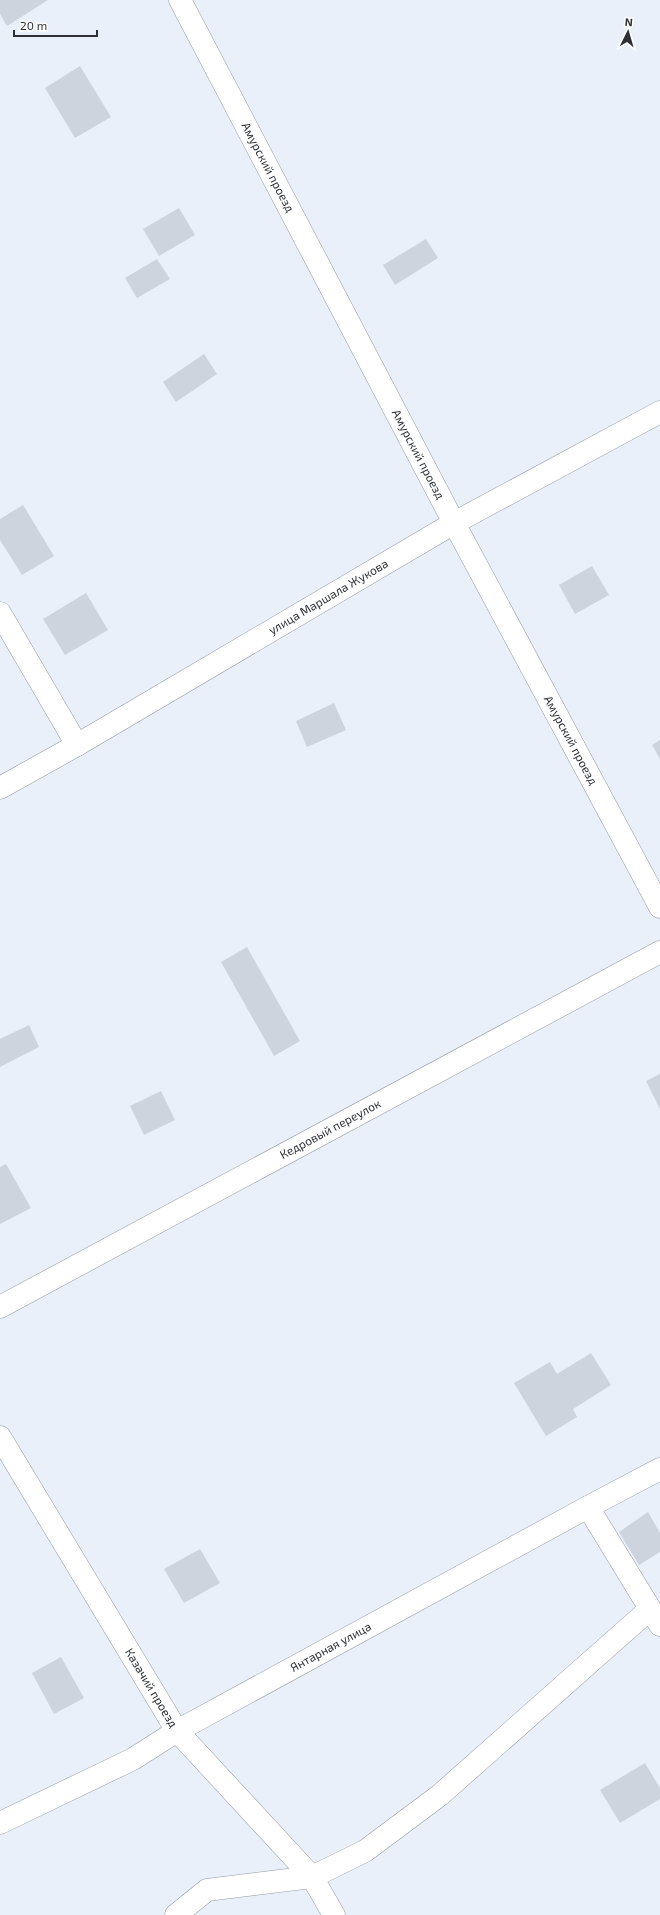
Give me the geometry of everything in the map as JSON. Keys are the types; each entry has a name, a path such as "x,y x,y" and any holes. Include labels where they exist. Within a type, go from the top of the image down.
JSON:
{"street":[{"name":"Амурский проезд","path":"180,0 454,523 660,907"},
{"name":"улица Маршала Жукова","path":"0,788 77,746 454,523 660,412"},
{"path":"0,613 77,746"},
{"name":"Кедровый переулок","path":"0,1307 660,952"},
{"name":"Казачий проезд","path":"0,1437 177,1732 312,1877 334,1915"},
{"name":"Янтарная улица","path":"0,1823 132,1759 177,1732 660,1469"},
{"path":"176,1915 207,1890 312,1877 365,1851 440,1795 655,1617 588,1507"}],"building":[{"path":"0,0 48,0 7,26 0,14"},
{"path":"80,66 111,117 75,138 45,88"},
{"path":"179,208 195,235 159,256 143,229"},
{"path":"426,239 438,258 395,285 383,265"},
{"path":"157,259 170,279 137,298 125,278"},
{"path":"204,354 217,374 176,402 163,382"},
{"path":"23,505 54,556 22,575 0,540 0,519"},
{"path":"592,566 609,595 575,614 559,585"},
{"path":"86,593 108,630 65,655 43,619"},
{"path":"334,703 346,730 307,747 296,721"},
{"path":"660,740 660,759 652,745"},
{"path":"247,947 300,1041 274,1056 221,962"},
{"path":"29,1025 39,1047 0,1067 0,1039"},
{"path":"660,1074 660,1109 646,1081"},
{"path":"161,1091 175,1120 144,1135 130,1106"},
{"path":"6,1164 31,1208 0,1224 0,1167"},
{"path":"591,1353 611,1385 573,1409 577,1417 546,1436 514,1383 550,1362 557,1374"},
{"path":"648,1512 660,1533 660,1552 639,1565 619,1532"},
{"path":"200,1549 220,1583 184,1603 164,1569"},
{"path":"61,1657 84,1698 54,1714 32,1673"},
{"path":"645,1763 660,1788 660,1799 620,1823 600,1790"}]}
